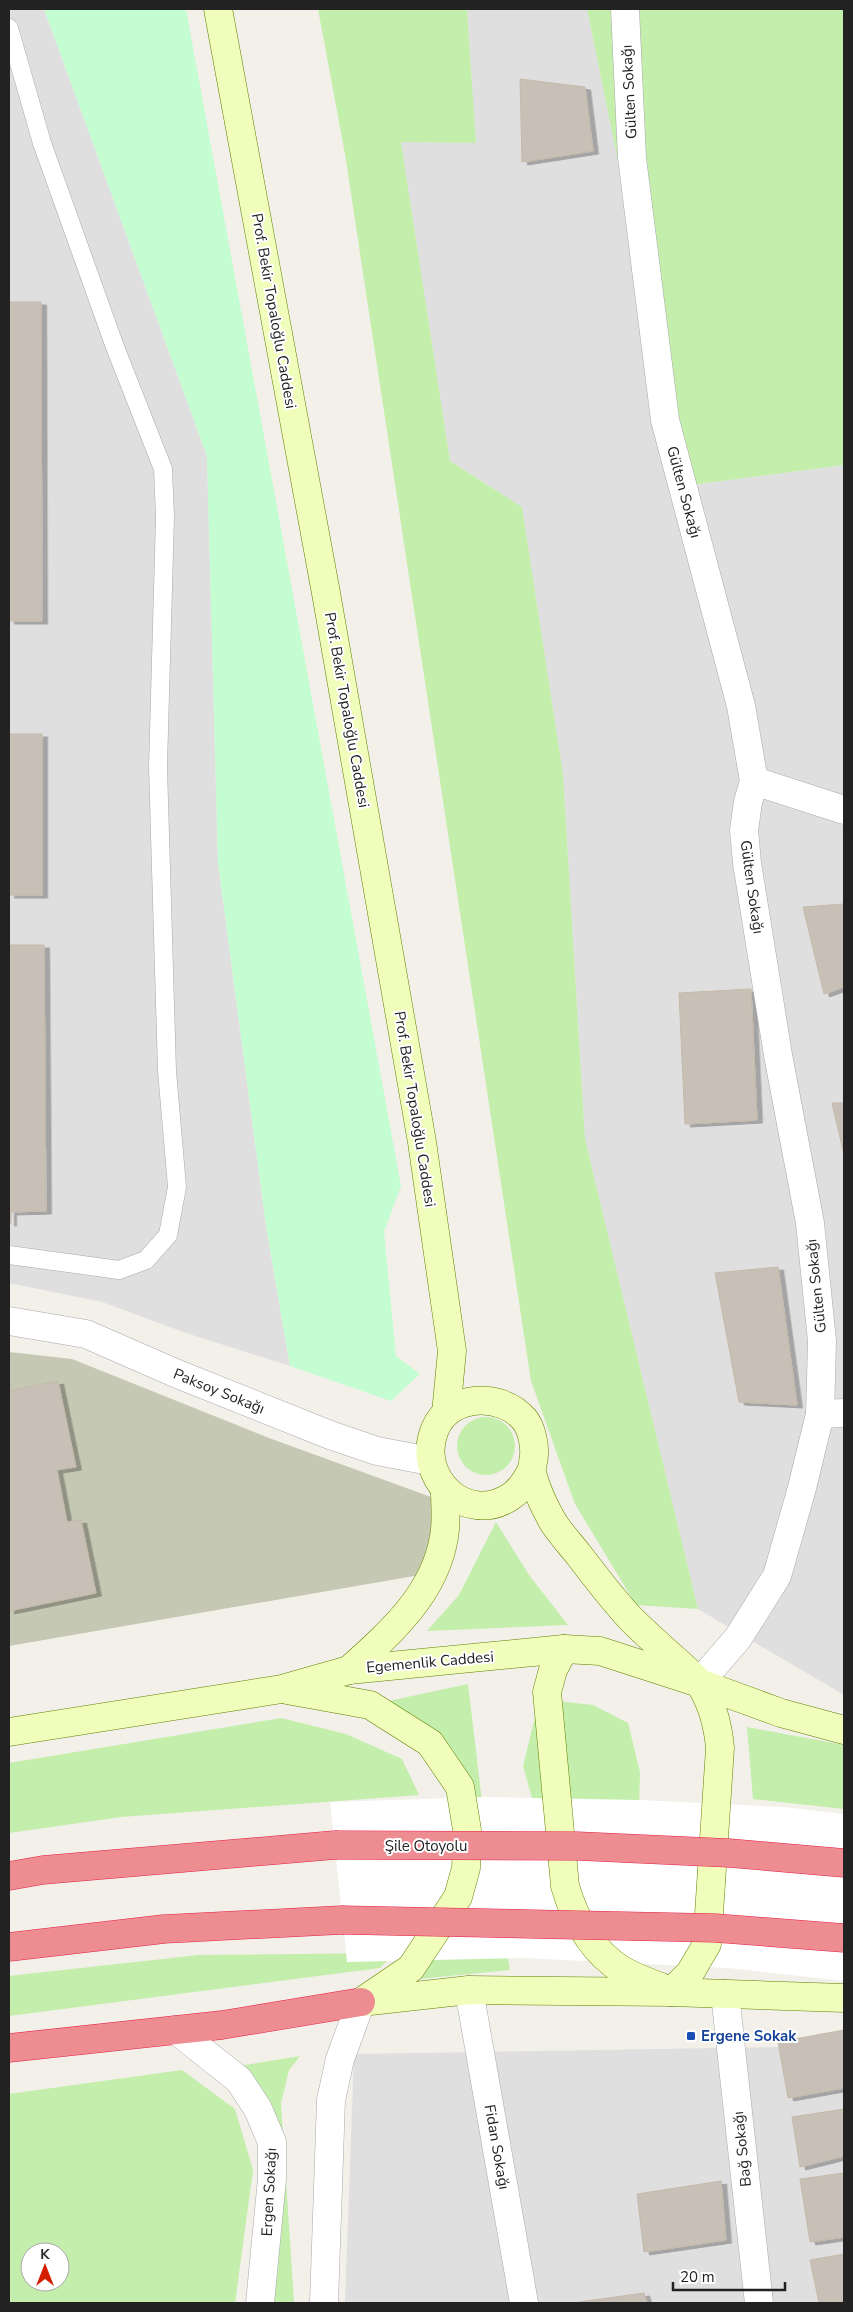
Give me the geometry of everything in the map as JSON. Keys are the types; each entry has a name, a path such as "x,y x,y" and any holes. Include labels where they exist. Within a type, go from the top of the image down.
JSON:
{"highway":[{"name":"Şile Otoyolu","path":"9,1876 43,1870 335,1846 577,1846 729,1853 844,1863"},
{"path":"9,1946 164,1929 342,1920 715,1928 844,1938"},
{"path":"9,2048 222,2024 361,2002"}],"street":[{"name":"Prof. Bekir Topaloğlu Caddesi","path":"218,9 326,593 422,1142 452,1351 446,1413"},
{"name":"Gülten Sokağı","path":"624,9 632,158 665,420 741,706 754,781 748,802 744,830 747,863 778,1055 810,1223 822,1341 832,1414 802,1488 777,1576 738,1638 699,1683"},
{"path":"754,781 844,810"},
{"name":"Paksoy Sokağı","path":"9,1321 86,1334 175,1373 330,1435 377,1451 430,1460"},
{"path":"478,1400 494,1401 511,1408 524,1419 532,1436 535,1453 531,1471 522,1486 510,1497 494,1504 476,1505 460,1500 445,1490 435,1477 430,1460 430,1443 436,1427 446,1413 460,1404 478,1400"},
{"path":"531,1471 553,1522 631,1618 699,1683 718,1726 720,1748 707,1944 690,1973 671,1992"},
{"path":"350,1670 397,1626 429,1583 444,1537 445,1490"},
{"path":"564,1649 553,1670 547,1692 565,1886 573,1913 591,1943 622,1970 671,1992"},
{"name":"Egemenlik Caddesi","path":"9,1732 282,1689 350,1670 564,1649 600,1651 699,1683 781,1713 844,1730"},
{"path":"282,1689 370,1705 430,1743 460,1788 467,1830 466,1868 458,1897 411,1968 361,2002 340,2060 331,2100 324,2303"},
{"path":"361,2002 470,1990 671,1992 844,1998"},
{"name":"Fidan Sokağı","path":"470,1990 524,2303"},
{"name":"Bağ Sokağı","path":"725,1994 759,2303"},
{"name":"Ergen Sokağı","path":"176,2030 239,2080 258,2109 272,2142 272,2179 260,2303"}],"lane":[{"path":"9,28 42,144 115,347 163,469 165,517 158,767 167,1071 176,1187 168,1235 146,1260 119,1270 9,1255"}],"shaded area":[{"path":"9,9 44,9 207,456 218,862 266,1226 290,1366 186,1333 102,1302 9,1283"},
{"path":"467,9 587,9 684,486 844,465 844,1695 698,1609 585,1139 563,774 522,507 450,461 401,142 476,143"},
{"path":"9,1352 72,1359 269,1438 431,1497 433,1539 420,1575 9,1646"},
{"path":"844,2046 844,2303 345,2303 354,2054"}],"green space":[{"path":"44,9 186,9 401,1186 384,1232 396,1356 420,1374 391,1401 290,1366 266,1226 218,862 207,456"},
{"path":"318,9 467,9 476,143 401,142 450,461 522,507 563,774 585,1139 698,1609 636,1605 575,1504 531,1381 345,154"},
{"path":"587,9 844,9 844,465 684,486"},
{"path":"480,1417 492,1417 507,1425 515,1440 515,1452 507,1467 492,1475 480,1475 465,1467 457,1452 457,1440 465,1425"},
{"path":"496,1522 529,1575 568,1625 427,1631 459,1595"},
{"path":"468,1684 483,1810 510,1970 419,1979 451,1932 467,1884 445,1766 370,1705"},
{"path":"557,1701 593,1705 628,1723 640,1772 635,1946 573,1943 523,1766 535,1717"},
{"path":"281,1718 346,1734 402,1759 419,1795 121,1817 9,1833 9,1763"},
{"path":"747,1727 844,1745 844,1809 753,1799"},
{"path":"395,1953 380,1968 9,2016 9,1976 199,1955"},
{"path":"300,2056 289,2070 281,2103 294,2303 271,2303 281,2182 274,2110 239,2066"},
{"path":"182,2070 235,2109 253,2170 235,2303 9,2303 9,2094"}],"pier":[{"path":"485,1797 639,1800 783,1807 844,1814 844,1981 728,1968 523,1958 347,1962 330,1802"}],"building":[{"path":"520,79 585,87 593,151 522,162"},
{"path":"9,302 41,302 42,621 9,621"},
{"path":"9,734 42,734 42,895 9,895"},
{"path":"844,904 844,987 824,994 803,907"},
{"path":"9,945 44,945 46,1211 11,1212 11,1223 9,1223"},
{"path":"751,989 757,1120 685,1124 679,993"},
{"path":"832,1103 844,1103 844,1155"},
{"path":"778,1267 797,1405 739,1402 715,1273"},
{"path":"58,1381 76,1467 57,1470 67,1522 81,1520 96,1593 9,1611 9,1391"},
{"path":"844,2030 844,2088 788,2098 778,2042"},
{"path":"844,2109 844,2156 800,2167 792,2117"},
{"path":"844,2173 844,2237 810,2242 800,2179"},
{"path":"721,2181 726,2240 644,2252 637,2194"},
{"path":"844,2254 844,2303 819,2303 810,2260"},
{"path":"644,2293 647,2303 572,2303"}],"place":[{"name":"Ergene Sokak","path":"691,2036"}]}
